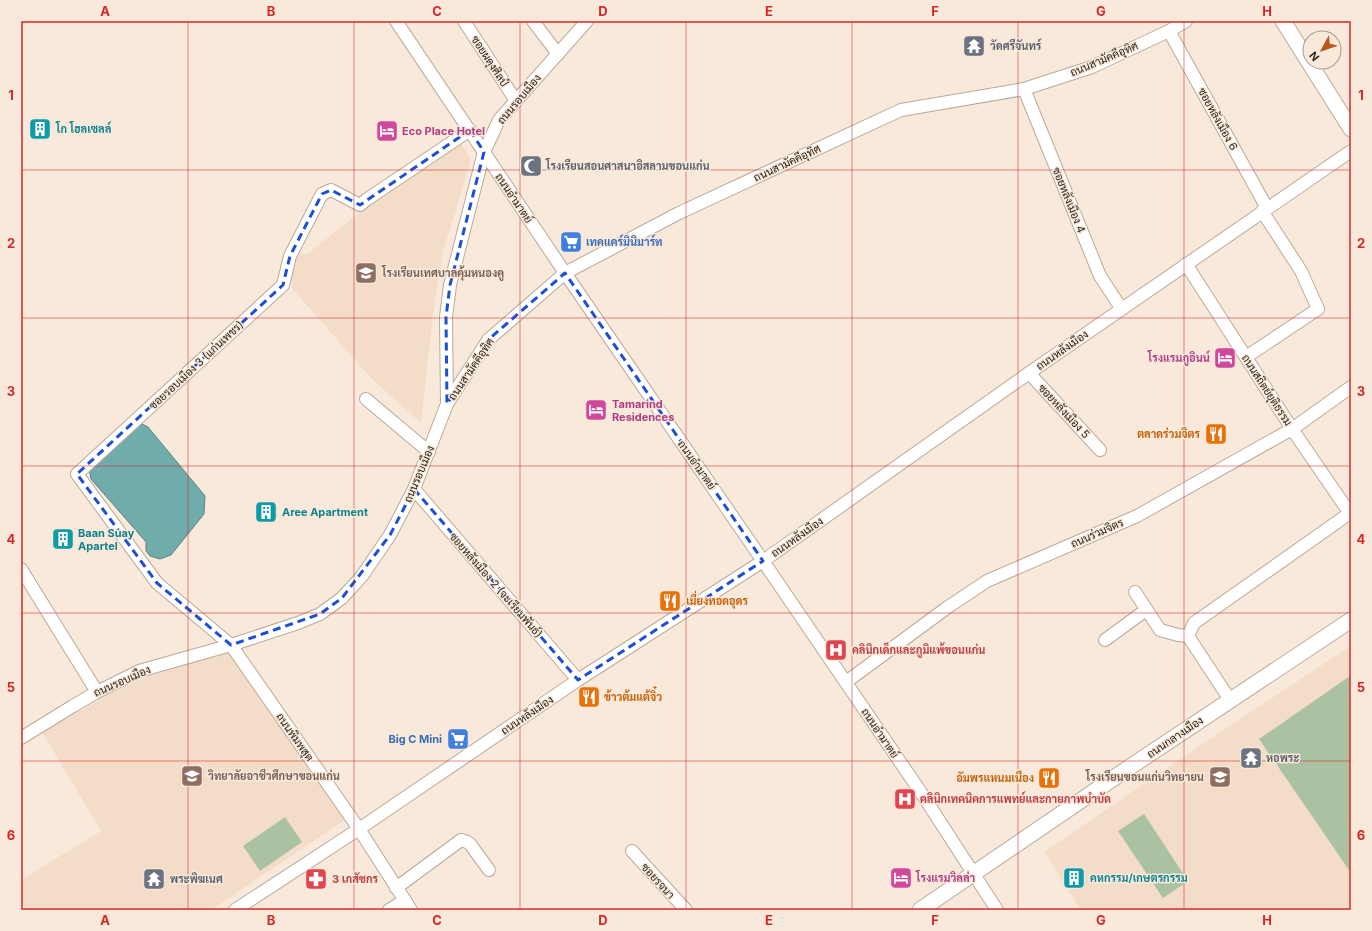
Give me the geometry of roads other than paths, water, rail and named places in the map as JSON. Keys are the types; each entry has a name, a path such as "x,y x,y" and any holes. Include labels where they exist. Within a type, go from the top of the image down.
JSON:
{"main road":[{"path":"1283,21 1351,130"},
{"name":"ถนนกลางเมือง","path":"920,910 1351,620"}],"street":[{"name":"ถนนอำมาตย์","path":"396,21 565,273 922,794 997,910"},
{"name":"ซอยผดุงศิลป์","path":"464,21 516,101"},
{"path":"532,21 558,54"},
{"name":"ถนนรอบเมือง","path":"21,738 97,692 140,671 231,645 298,623 320,614 342,598 362,576 390,535 414,489 447,404 446,317 450,285 484,152 499,120 587,21"},
{"name":"ถนนสามัคคีอุทิศ","path":"447,404 488,340 565,273 678,213 901,110 1024,89 1092,67 1169,31 1186,21"},
{"name":"ซอยหลังเมือง 6","path":"1169,31 1264,209 1300,271 1318,309 1246,357"},
{"name":"ซอยหลังเมือง 4","path":"1024,89 1100,276 1121,308"},
{"name":"ซอยรอบเมือง 3 (แก่นเพชร)","path":"231,645 157,583 77,474 283,285 290,256 322,194 332,190 360,205 470,130"},
{"name":"ถนนหลังเมือง","path":"235,910 359,829 578,680 763,561 1029,372 1264,209 1351,151"},
{"name":"ถนนสถิตย์ยุติธรรม","path":"1186,264 1292,428 1350,514"},
{"name":"ซอยหลังเมือง 5","path":"1029,372 1100,450"},
{"name":"ถนนร่วมจิตร","path":"846,682 948,607 988,581 1137,516 1292,428 1351,387"},
{"path":"366,399 429,452"},
{"name":"ซอยหลังเมือง 2 (จะเรียมพันธ์)","path":"414,489 578,680"},
{"path":"1188,636 1194,623 1350,514"},
{"path":"21,569 97,692"},
{"path":"1135,592 1160,630 1188,636"},
{"path":"1105,640 1146,610"},
{"path":"1188,636 1230,700"},
{"name":"ถนนพิมพสุต","path":"231,645 359,829 408,905"},
{"path":"396,888 461,840 470,844 489,870"},
{"name":"ซอยรจนา","path":"632,851 686,910"},
{"path":"389,910 408,905"}],"water":[{"path":"140,423 148,427 205,496 204,514 171,555 160,559 150,556 146,551 146,542 91,479 89,468"}],"place":[{"name":"วัดศรีจันทร์","path":"974,46"},
{"name":"โก โฮลเซลล์","path":"40,129"},
{"name":"Eco Place Hotel","path":"387,131"},
{"name":"โรงเรียนสอนศาสนาอิสลามขอนแก่น","path":"531,166"},
{"name":"เทคแคร์มินิมาร์ท","path":"571,242"},
{"name":"โรงเรียนเทศบาลคุ้มหนองคู","path":"366,273"},
{"name":"โรงแรมภูอินน์","path":"1225,358"},
{"name":"Tamarind Residences","path":"596,410"},
{"name":"ตลาดร่วมจิตร","path":"1216,434"},
{"name":"Aree Apartment","path":"266,512"},
{"name":"Baan Suay Apartel","path":"63,539"},
{"name":"เมี่ยงทอดอุดร","path":"670,601"},
{"name":"คลินิกเด็กและภูมิแพ้ขอนแก่น","path":"836,650"},
{"name":"ข้าวต้มแต้จิ๋ว","path":"589,697"},
{"name":"Big C Mini","path":"458,739"},
{"name":"หอพระ","path":"1251,758"},
{"name":"วิทยาลัยอาชีวศึกษาขอนแก่น","path":"192,776"},
{"name":"โรงเรียนขอนแก่นวิทยายน","path":"1220,777"},
{"name":"อัมพรแหนมเนือง","path":"1049,778"},
{"name":"คลินิกเทคนิคการแพทย์และกายภาพบำบัด","path":"905,799"},
{"name":"โรงแรมวิลล่า","path":"901,878"},
{"name":"คหกรรม/เกษตรกรรม","path":"1074,878"},
{"name":"พระพิฆเนศ","path":"154,879"},
{"name":"3 เภสัชกร","path":"316,879"}]}
